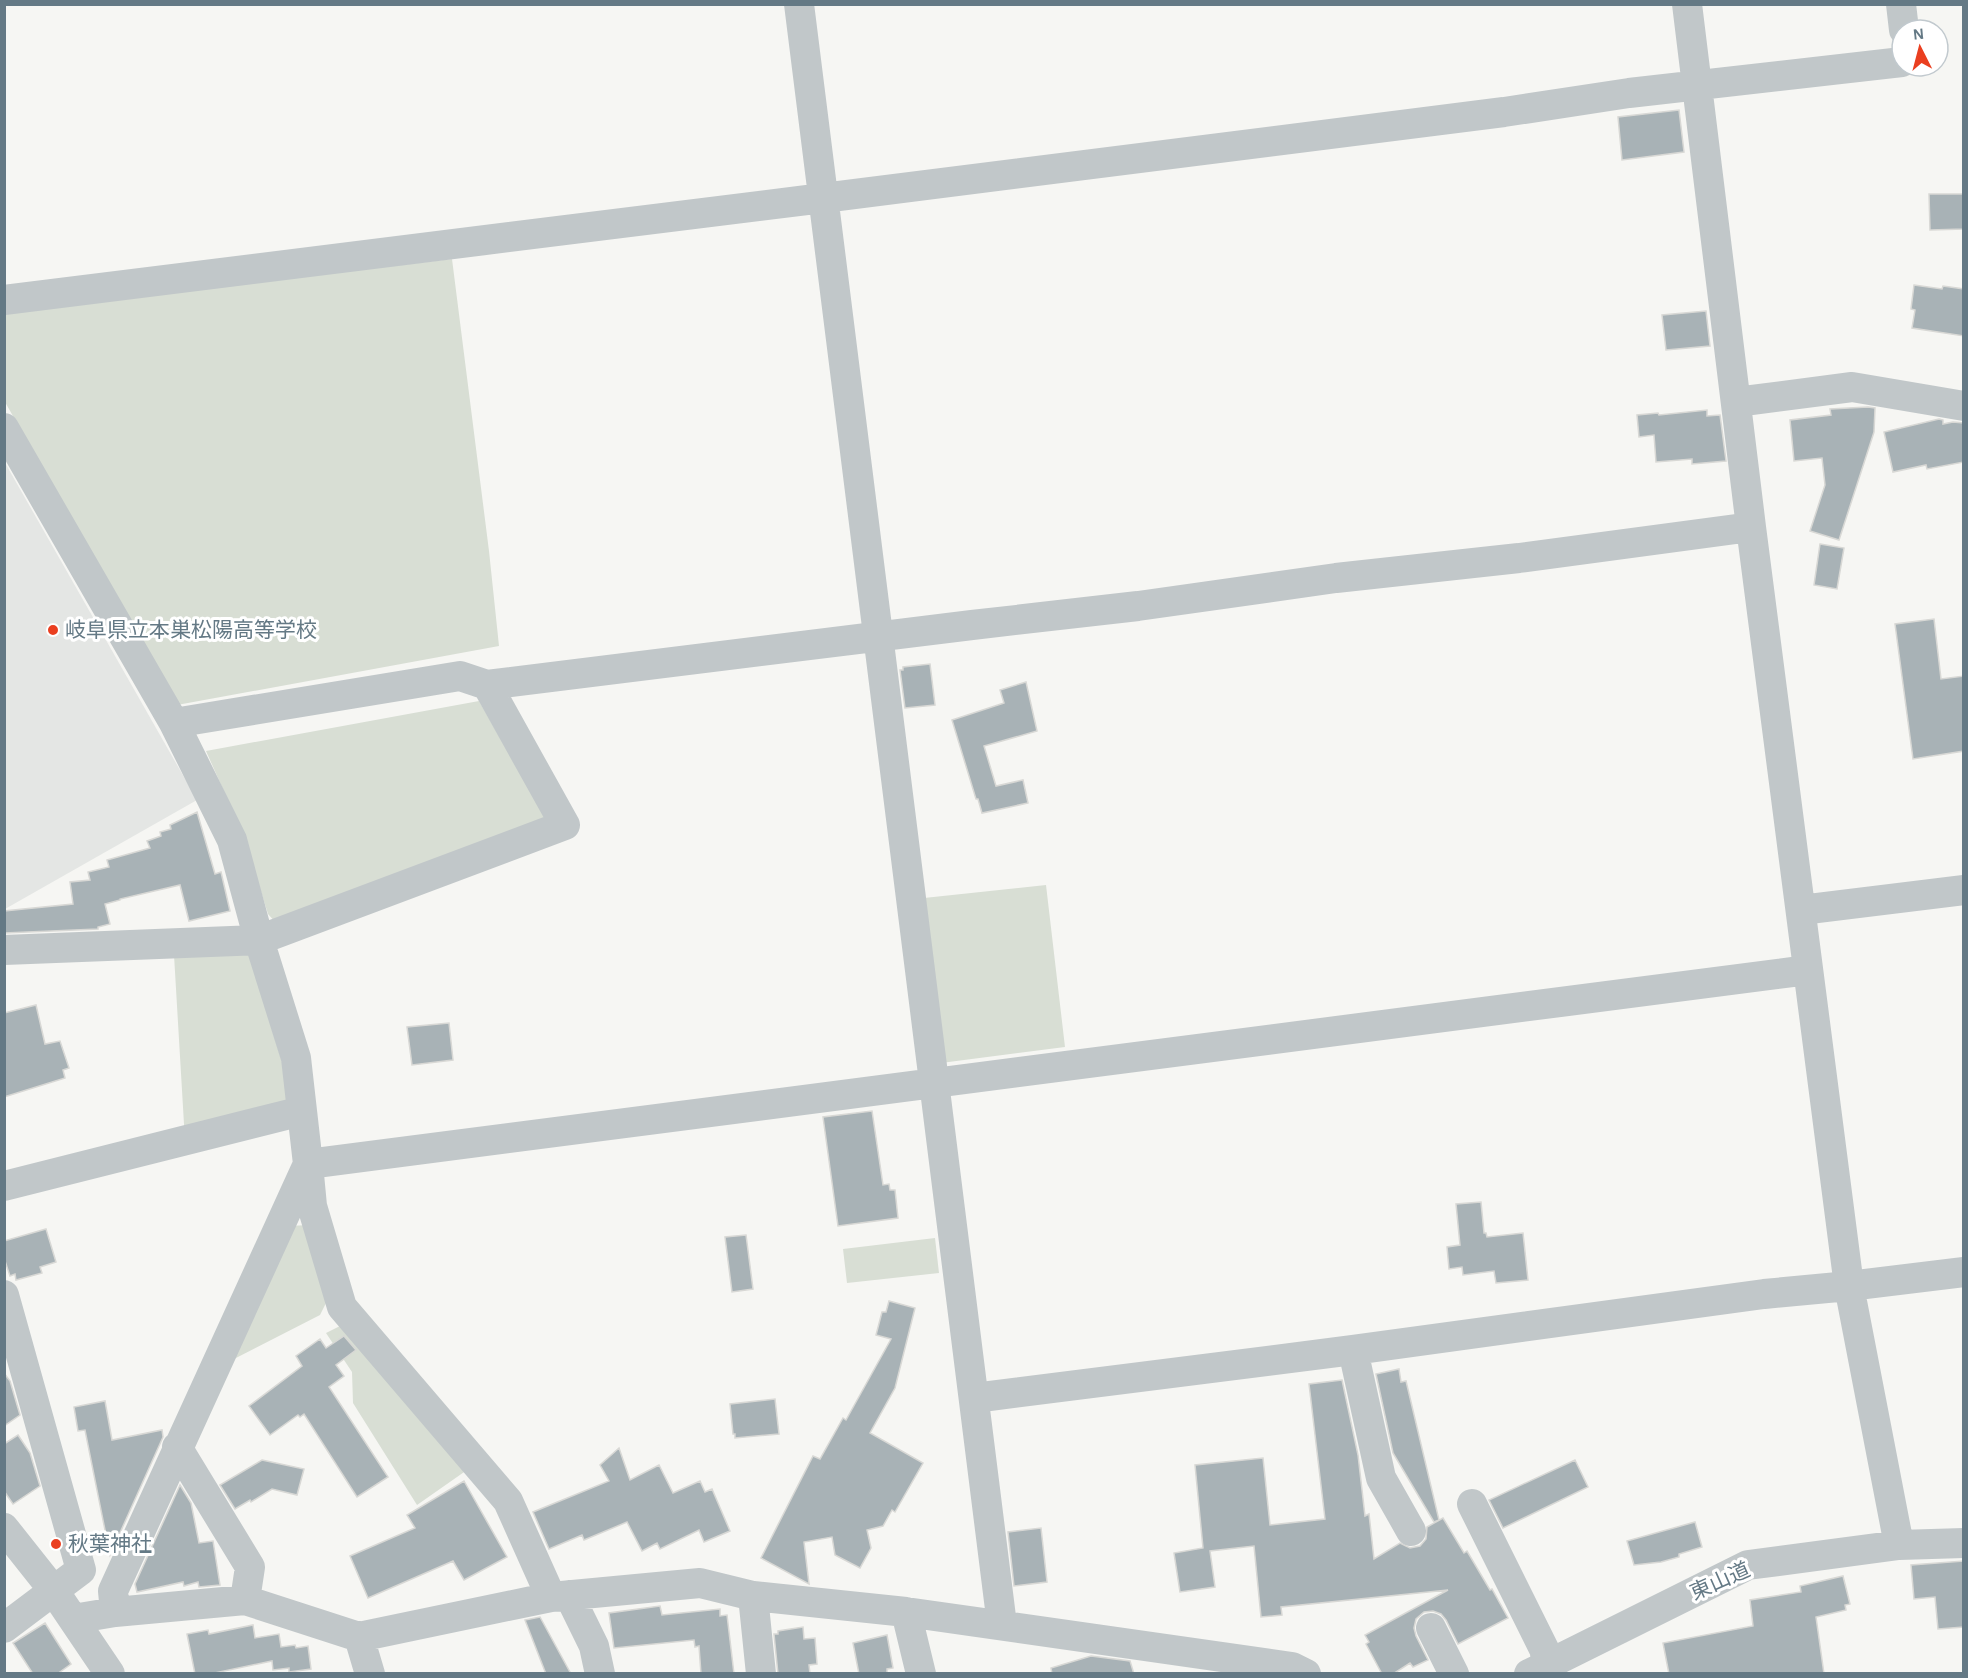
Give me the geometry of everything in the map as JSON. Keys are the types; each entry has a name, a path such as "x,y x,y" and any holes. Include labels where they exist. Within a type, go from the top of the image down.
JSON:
{"street":[{"path":"799,4 1002,1625"},
{"path":"1687,4 1751,527 1850,1286 1899,1545"},
{"path":"4,300 1890,63"},
{"path":"1736,402 1852,387 1964,406"},
{"path":"4,428 174,723 232,840 259,940 296,1058 312,1206 342,1307 508,1501 560,1596 594,1646 600,1674"},
{"path":"174,723 460,676 487,685 1138,606 1336,578 1519,558 1751,527"},
{"path":"4,950 259,940 565,825 487,685"},
{"path":"1801,910 1964,890"},
{"path":"308,1164 1808,970"},
{"path":"4,1186 302,1112"},
{"path":"115,1612 113,1591 308,1164"},
{"path":"974,1398 1353,1350 1764,1294 1964,1272"},
{"path":"4,1295 81,1570 4,1628"},
{"path":"1353,1350 1381,1478 1411,1532"},
{"path":"177,1447 250,1567 245,1600"},
{"path":"1472,1504 1545,1652 1540,1671"},
{"path":"4,1528 54,1591 110,1674"},
{"name":"東山道","path":"1540,1671 1748,1565 1899,1545 1964,1543"},
{"path":"73,1619 115,1612 245,1600 359,1638 560,1596 700,1583 753,1596 906,1612 1002,1625 1292,1667 1306,1674"},
{"path":"753,1596 762,1674"},
{"path":"906,1612 921,1674"},
{"path":"1431,1628 1454,1674"},
{"path":"359,1638 370,1674"}],"shaded area":[{"path":"452,259 499,646 177,705 5,402 4,311"},
{"name":"岐阜県立本巣松陽高等学校","path":"4,461 197,800 5,909 4,909"},
{"path":"479,701 547,820 276,923 268,914 243,834 206,751"},
{"path":"1046,885 1065,1047 941,1063 924,898"},
{"path":"249,954 296,1108 185,1141 174,955"},
{"path":"309,1225 329,1297 320,1315 232,1360 289,1226"},
{"path":"935,1238 939,1273 847,1283 843,1249"},
{"path":"346,1323 467,1470 417,1505 353,1403 352,1372 326,1333"}],"building":[{"path":"1679,110 1684,152 1622,160 1618,117"},
{"path":"1929,194 1964,194 1964,229 1930,230"},
{"path":"1914,285 1964,289 1964,336 1912,328 1915,310 1911,309"},
{"path":"1706,311 1710,346 1666,350 1662,315"},
{"path":"1875,408 1874,432 1839,540 1810,531 1825,485 1822,458 1794,461 1790,420 1831,415 1830,409"},
{"path":"1707,410 1707,416 1720,415 1726,461 1692,464 1692,459 1656,462 1654,435 1639,437 1637,415"},
{"path":"1943,420 1943,424 1964,423 1964,462 1927,469 1926,465 1893,472 1884,432"},
{"path":"1820,544 1844,548 1837,589 1814,585"},
{"path":"1934,619 1941,679 1964,676 1964,751 1913,759 1895,624"},
{"path":"930,664 935,705 905,708 900,670 903,670 903,667"},
{"path":"1026,682 1037,731 984,746 996,786 1023,780 1028,803 982,813 952,720 1004,703 1000,690"},
{"path":"197,812 215,874 221,872 230,911 189,921 180,885 105,904 110,924 98,927 98,929 4,933 4,911 73,904 70,882 90,880 88,872 109,867 107,860 150,848 147,841 161,836 160,832 171,829 170,825"},
{"path":"36,1005 45,1044 60,1041 69,1068 63,1070 65,1078 4,1097 4,1013"},
{"path":"449,1023 453,1060 412,1065 407,1027"},
{"path":"872,1111 883,1185 889,1184 890,1190 895,1190 898,1218 838,1226 823,1117"},
{"path":"1481,1202 1484,1233 1487,1237 1523,1233 1528,1280 1496,1283 1494,1271 1463,1275 1462,1267 1449,1269 1447,1247 1460,1245 1456,1204"},
{"path":"46,1229 56,1262 40,1267 42,1273 16,1280 15,1274 10,1276 4,1258 4,1241"},
{"path":"746,1235 753,1289 732,1292 725,1237"},
{"path":"889,1301 915,1308 895,1388 870,1433 923,1463 895,1512 892,1510 883,1526 867,1530 871,1548 860,1568 835,1555 832,1537 804,1542 809,1584 761,1558 813,1456 820,1459 843,1418 846,1420 891,1339 876,1335 882,1312 886,1312"},
{"path":"344,1336 356,1350 336,1365 344,1376 329,1387 388,1477 357,1497 304,1414 300,1417 298,1415 270,1435 249,1406 302,1366 296,1356 320,1339 326,1348"},
{"path":"1399,1369 1401,1382 1406,1381 1439,1520 1434,1522 1393,1453 1376,1374"},
{"path":"4,1373 10,1381 20,1415 4,1426"},
{"path":"1342,1380 1358,1455 1365,1516 1369,1514 1374,1559 1400,1543 1410,1548 1420,1546 1426,1539 1427,1527 1443,1518 1464,1553 1467,1551 1490,1590 1492,1589 1508,1618 1458,1644 1441,1614 1433,1611 1424,1612 1416,1619 1414,1628 1428,1660 1413,1667 1410,1663 1393,1674 1382,1674 1366,1644 1369,1642 1365,1635 1448,1590 1281,1607 1282,1615 1261,1617 1254,1546 1210,1551 1215,1587 1180,1592 1174,1553 1203,1548 1195,1465 1263,1458 1270,1525 1325,1519 1309,1384"},
{"path":"775,1399 779,1434 735,1438 730,1404"},
{"path":"105,1401 112,1440 162,1430 163,1437 110,1555 85,1430 78,1431 74,1407"},
{"path":"18,1435 30,1453 40,1486 13,1504 4,1491 4,1444"},
{"path":"619,1448 630,1480 659,1465 673,1493 700,1481 705,1492 712,1489 730,1531 704,1542 699,1530 660,1549 657,1543 642,1551 627,1522 584,1540 582,1535 549,1549 533,1512 609,1481 600,1465"},
{"path":"262,1460 304,1469 297,1495 272,1489 235,1509 220,1485"},
{"path":"1575,1460 1588,1487 1503,1528 1489,1500"},
{"path":"464,1481 507,1557 464,1580 453,1561 368,1598 350,1556 415,1528 407,1515"},
{"path":"180,1485 191,1503 199,1543 213,1541 220,1585 199,1587 198,1582 184,1586 183,1582 137,1592 135,1584"},
{"path":"1695,1522 1702,1547 1661,1562 1634,1565 1627,1541"},
{"path":"1041,1528 1047,1582 1014,1586 1008,1532"},
{"path":"1964,1561 1964,1627 1938,1629 1935,1597 1914,1599 1911,1565"},
{"path":"1843,1576 1850,1604 1845,1605 1846,1610 1816,1617 1824,1674 1669,1674 1663,1643 1753,1626 1750,1600 1801,1592 1800,1586"},
{"path":"660,1606 662,1615 720,1609 720,1616 727,1615 734,1674 701,1674 699,1646 695,1647 694,1640 614,1648 609,1613"},
{"path":"540,1617 571,1674 546,1674 525,1620"},
{"path":"45,1623 71,1664 57,1674 33,1674 13,1643"},
{"path":"253,1625 255,1638 279,1634 281,1647 308,1646 311,1669 289,1672 289,1668 273,1670 272,1661 210,1674 195,1674 187,1634 208,1630 209,1634"},
{"path":"803,1627 804,1639 815,1638 817,1664 809,1665 810,1674 778,1674 774,1634 778,1634 778,1631"},
{"path":"887,1635 893,1668 887,1669 887,1674 859,1674 853,1643"},
{"path":"1091,1656 1130,1661 1134,1674 1052,1674 1051,1668"}],"place":[{"name":"岐阜県立本巣松陽高等学校","path":"53,630"},
{"name":"秋葉神社","path":"56,1544"}]}
